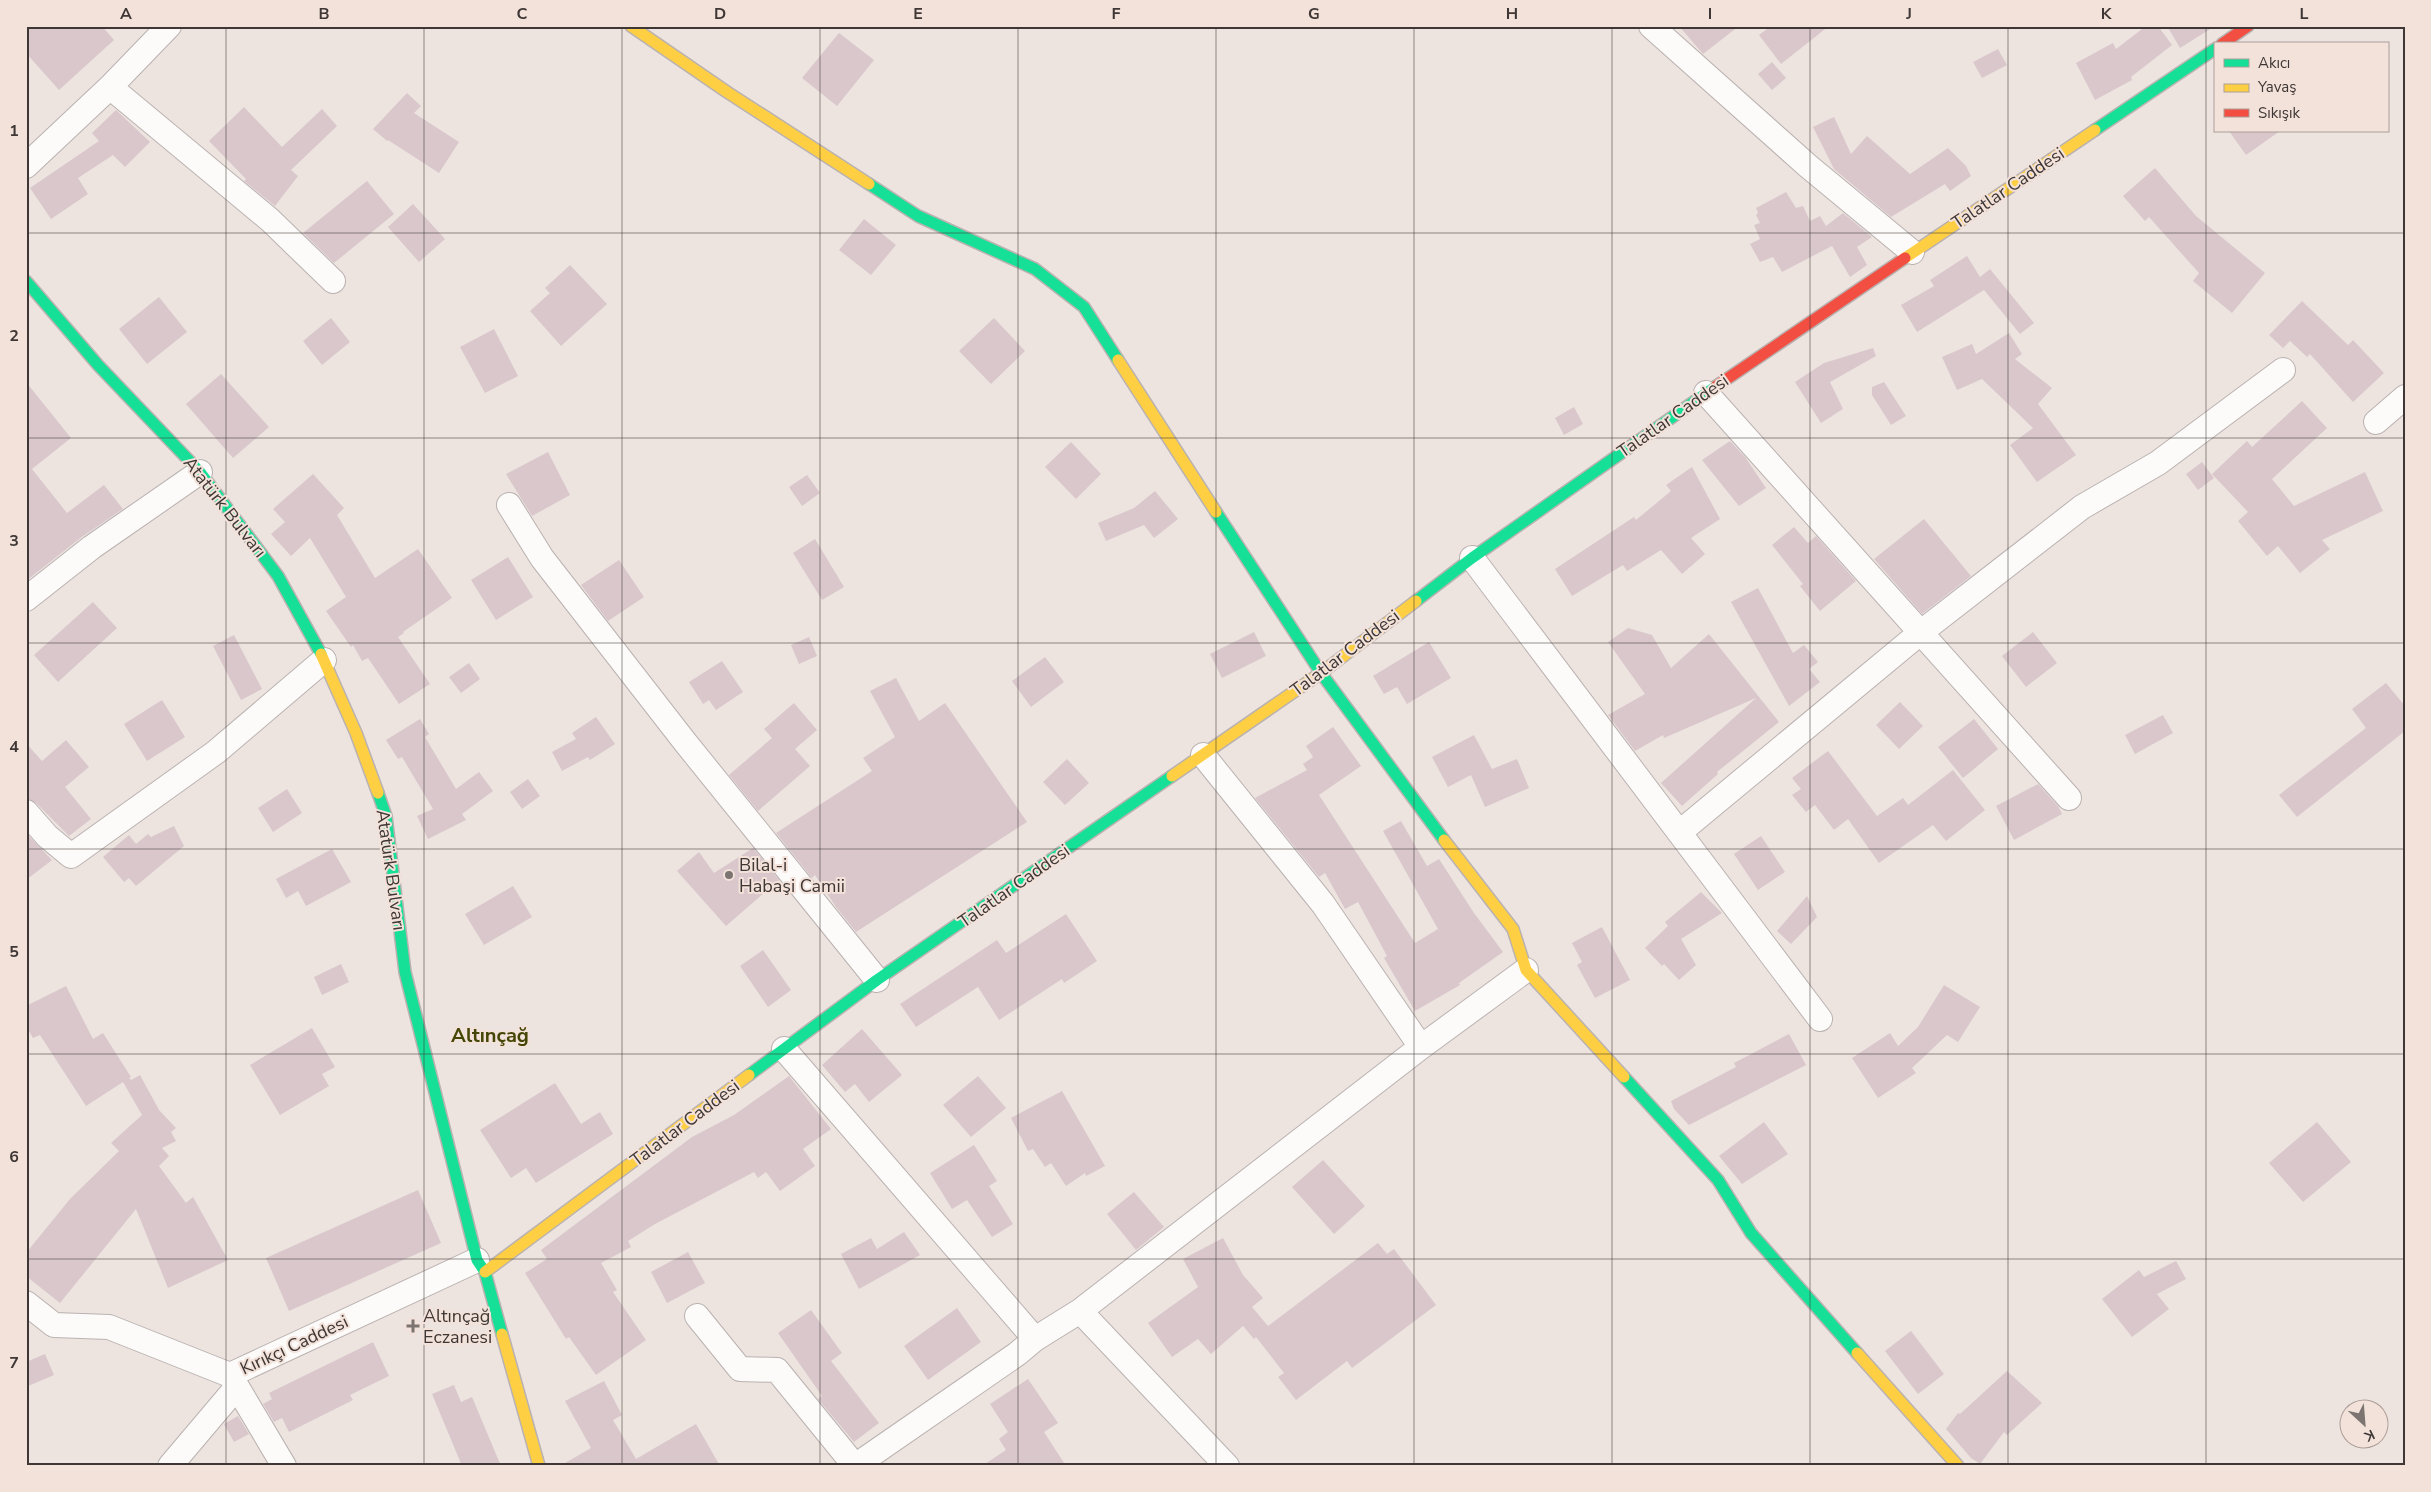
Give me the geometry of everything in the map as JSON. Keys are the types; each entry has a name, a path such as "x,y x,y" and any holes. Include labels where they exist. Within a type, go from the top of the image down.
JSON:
{"street":[{"path":"26,166 110,87 169,26"},
{"path":"631,26 727,92 918,216 1036,269 1084,307 1321,674 1438,832 1513,929 1526,970 1718,1180 1751,1233 1958,1466"},
{"path":"1651,26 1808,166 1912,252"},
{"path":"2225,42 2248,26"},
{"name":"Talatlar Caddesi","path":"481,1266 784,1050 877,980 1321,674 1472,558 1706,393 2214,50"},
{"path":"110,87 270,220 333,282"},
{"name":"Atatürk Bulvarı","path":"26,282 98,365 200,472 278,576 324,660 356,733 386,816 405,972 481,1266 539,1466"},
{"path":"1680,832 1920,633 2082,507 2158,463 2283,370"},
{"path":"1706,393 2069,798"},
{"path":"2376,422 2405,397"},
{"path":"26,599 92,548 200,472"},
{"path":"509,505 542,558 685,742 877,980"},
{"path":"1472,558 1820,1019"},
{"path":"26,812 47,836 71,856 216,752 324,660"},
{"path":"1203,755 1323,904 1421,1047"},
{"path":"697,1316 740,1369 777,1370 855,1466 1017,1354 1035,1339 1080,1311 1421,1047 1526,970"},
{"path":"784,1050 1035,1339"},
{"name":"Kırıkçı Caddesi","path":"26,1304 54,1325 109,1327 233,1381 481,1266"},
{"path":"1080,1311 1227,1466"},
{"path":"170,1466 233,1381 284,1466"}],"building":[{"path":"26,26 102,26 114,40 59,90 26,53"},
{"path":"1679,26 1739,26 1703,54"},
{"path":"1771,26 1829,26 1781,64 1759,35"},
{"path":"2146,26 2158,26 2172,45 2131,77 2132,80 2095,100 2076,63 2113,43 2116,49"},
{"path":"2167,26 2215,26 2180,48"},
{"path":"839,33 874,60 837,106 802,78"},
{"path":"1998,49 2007,65 1982,78 1973,62"},
{"path":"1772,62 1786,78 1772,90 1758,74"},
{"path":"407,93 421,106 414,113 459,142 439,173 387,141 373,129"},
{"path":"244,107 282,147 322,109 337,126 291,170 298,176 275,206 244,181 246,179 209,141"},
{"path":"116,110 150,142 125,167 113,155 78,178 88,194 51,219 30,188 99,141 92,133"},
{"path":"1834,117 1851,154 1867,136 1910,174 1948,148 1966,166 1971,176 1950,191 1945,184 1891,217 1834,169 1813,127"},
{"path":"2230,132 2279,132 2246,155"},
{"path":"2155,168 2196,216 2265,273 2232,313 2193,281 2199,273 2149,217 2145,221 2123,196"},
{"path":"367,181 394,214 334,263 303,233"},
{"path":"1786,192 1796,208 1803,206 1810,221 1820,216 1826,226 1843,213 1872,237 1857,247 1867,265 1850,277 1832,246 1782,272 1773,257 1760,262 1750,244 1760,239 1754,225 1760,223 1756,215 1758,213 1756,208"},
{"path":"413,204 445,239 419,262 388,227"},
{"path":"864,219 896,245 871,275 839,250"},
{"path":"1967,256 1980,277 1990,269 2034,323 2020,334 1984,290 1917,332 1901,305 1934,286 1930,280"},
{"path":"570,265 607,304 561,346 530,311 550,293 545,288"},
{"path":"159,297 187,332 147,364 119,329"},
{"path":"2302,301 2348,345 2353,340 2384,373 2353,402 2310,354 2307,357 2290,341 2283,348 2269,335"},
{"path":"331,318 350,342 322,365 303,341"},
{"path":"994,318 1025,351 991,384 959,351"},
{"path":"494,329 518,376 485,393 460,347"},
{"path":"2009,333 2022,354 2015,359 2052,388 2038,404 2076,455 2037,482 2010,445 2033,428 1982,379 1957,390 1942,357 1972,344 1976,354"},
{"path":"1873,348 1876,356 1830,382 1843,409 1821,423 1795,382 1824,363"},
{"path":"221,374 269,427 233,458 186,404"},
{"path":"26,382 71,438 32,469 67,513 104,485 123,509 83,536 26,581"},
{"path":"1884,382 1906,416 1891,425 1872,395 1872,387"},
{"path":"2302,401 2327,428 2272,479 2294,506 2365,472 2383,511 2322,540 2330,549 2300,573 2278,546 2267,556 2238,521 2248,512 2212,474 2247,441 2252,447"},
{"path":"1574,407 1583,424 1564,435 1555,418"},
{"path":"1730,441 1745,457 1766,488 1739,506 1702,460"},
{"path":"1071,442 1101,474 1076,499 1045,467"},
{"path":"548,452 570,495 532,516 506,474"},
{"path":"2202,462 2214,478 2198,490 2186,474"},
{"path":"1692,467 1720,519 1691,538 1705,554 1682,574 1661,550 1627,571 1623,565 1572,596 1555,569 1634,517 1636,520 1671,491 1666,485"},
{"path":"313,474 344,508 337,515 375,578 418,549 452,598 398,637 430,684 399,704 368,658 362,661 353,645 351,647 326,611 346,597 310,538 291,556 271,534 285,522 273,509"},
{"path":"807,475 820,493 802,506 789,487"},
{"path":"1155,491 1178,519 1154,538 1144,525 1106,541 1098,523 1134,508"},
{"path":"1924,519 1971,576 1922,614 1874,559"},
{"path":"1794,527 1808,543 1816,536 1856,581 1820,611 1800,586 1803,584 1772,545"},
{"path":"815,539 844,587 822,600 793,553"},
{"path":"508,557 533,597 496,620 471,580"},
{"path":"619,560 644,597 608,621 581,585"},
{"path":"1758,588 1793,653 1804,645 1818,662 1809,669 1820,682 1789,706 1731,602"},
{"path":"93,602 117,628 58,682 34,655"},
{"path":"1628,628 1652,635 1671,668 1709,634 1779,722 1717,772 1718,774 1682,806 1661,783 1756,698 1664,738 1663,735 1635,751 1608,715 1645,694 1608,642"},
{"path":"1254,632 1266,656 1222,678 1210,654"},
{"path":"2033,632 2057,663 2026,687 2002,656"},
{"path":"234,635 262,689 241,700 213,646"},
{"path":"809,637 817,656 799,664 791,645"},
{"path":"1429,642 1451,678 1407,704 1397,687 1384,694 1373,676"},
{"path":"1045,657 1064,682 1031,707 1012,681"},
{"path":"722,661 743,692 716,710 709,700 703,704 689,682"},
{"path":"469,663 480,679 461,693 449,677"},
{"path":"896,678 919,721 945,703 1027,822 856,932 836,907 815,875 812,878 776,833 872,771 863,758 895,737 870,691"},
{"path":"2386,683 2405,706 2405,731 2297,817 2279,795 2366,728 2352,709"},
{"path":"162,700 185,737 147,761 124,724"},
{"path":"1900,702 1923,726 1899,749 1876,725"},
{"path":"794,703 817,730 795,749 810,766 758,811 729,775 772,738 764,729"},
{"path":"2163,715 2173,733 2135,754 2125,735"},
{"path":"596,717 615,744 590,760 588,757 562,771 552,752 576,739 572,733"},
{"path":"420,719 429,734 425,737 456,789 479,772 493,791 462,814 466,820 428,839 417,816 433,809 402,757 398,759 386,740"},
{"path":"1974,719 1998,749 1963,778 1938,747"},
{"path":"1333,727 1361,766 1319,795 1415,943 1438,929 1383,831 1401,821 1427,866 1439,859 1474,913 1503,952 1459,983 1460,985 1415,1011 1384,958 1387,956 1358,902 1345,909 1325,873 1319,877 1255,798 1307,770 1303,764 1313,757 1306,746"},
{"path":"1474,735 1492,769 1517,759 1529,788 1485,807 1471,775 1448,787 1432,757"},
{"path":"66,740 89,767 65,787 91,819 69,836 36,803 26,799 26,743 42,761"},
{"path":"1828,751 1877,816 1903,798 1908,805 1953,770 1985,810 1946,841 1933,825 1879,863 1848,819 1834,830 1815,805 1806,812 1792,795 1801,789 1792,778"},
{"path":"1067,759 1089,783 1065,805 1043,782"},
{"path":"528,779 540,796 522,809 510,792"},
{"path":"2038,784 2058,806 2062,814 2014,840 1996,806"},
{"path":"287,789 302,813 273,832 258,808"},
{"path":"174,826 184,846 136,886 129,878 124,882 103,857 129,835 136,844 148,834 151,837"},
{"path":"26,833 52,860 26,880"},
{"path":"1761,836 1785,872 1758,890 1734,854"},
{"name":"Bilal-i Habaşi Camii","path":"753,848 779,880 726,926 677,871 699,852 714,873"},
{"path":"332,849 351,882 306,906 298,891 286,898 276,879"},
{"path":"513,886 532,917 484,945 465,914"},
{"path":"1701,892 1722,913 1681,939 1696,965 1679,980 1645,948 1668,926 1665,922"},
{"path":"1807,896 1817,917 1791,944 1777,931"},
{"path":"1066,914 1097,961 1064,983 1062,979 999,1020 978,987 916,1027 900,1004 997,940 1006,953"},
{"path":"1602,927 1630,980 1595,998 1577,965 1582,962 1572,943"},
{"path":"763,950 791,990 768,1007 740,966"},
{"path":"341,964 349,982 322,995 314,977"},
{"path":"1944,985 1980,1007 1958,1042 1947,1035 1912,1068 1916,1073 1878,1098 1852,1058 1890,1033 1898,1046 1918,1027"},
{"path":"66,986 93,1039 103,1033 131,1077 129,1078 131,1080 140,1075 159,1110 176,1128 171,1132 176,1141 162,1148 169,1156 159,1166 186,1203 193,1197 228,1260 168,1288 136,1209 60,1303 26,1276 26,1253 70,1199 119,1151 111,1143 142,1115 123,1082 86,1106 40,1035 33,1038 26,1026 26,1006"},
{"path":"312,1028 335,1067 322,1074 329,1086 280,1115 250,1065"},
{"path":"862,1029 902,1075 869,1102 855,1084 845,1092 822,1065"},
{"path":"1789,1034 1806,1065 1689,1125 1674,1109 1671,1101 1736,1067 1734,1063"},
{"path":"789,1076 831,1129 803,1149 815,1166 780,1191 766,1172 758,1178 754,1172 655,1224 628,1241 631,1247 601,1263 617,1290 613,1292 646,1340 596,1375 569,1337 566,1339 525,1273 547,1259 541,1250 692,1137 734,1115"},
{"path":"978,1076 1006,1108 971,1137 943,1105"},
{"path":"555,1083 581,1124 600,1112 613,1134 536,1183 526,1168 511,1178 480,1130"},
{"path":"1062,1091 1105,1166 1086,1176 1085,1173 1066,1186 1051,1163 1045,1167 1033,1149 1028,1151 1011,1118"},
{"path":"1764,1122 1788,1154 1742,1184 1719,1156"},
{"path":"2317,1122 2351,1162 2303,1202 2269,1163"},
{"path":"974,1145 997,1181 989,1186 1013,1224 992,1237 967,1200 952,1209 930,1173"},
{"path":"1323,1160 1365,1206 1334,1234 1292,1187"},
{"path":"418,1190 441,1243 289,1311 266,1258"},
{"path":"1134,1192 1164,1227 1136,1250 1107,1214"},
{"path":"904,1232 920,1255 859,1289 841,1254 871,1238 877,1249"},
{"path":"1223,1238 1243,1275 1263,1298 1252,1307 1268,1326 1378,1243 1387,1254 1394,1249 1436,1305 1352,1368 1347,1361 1296,1400 1278,1377 1284,1373 1256,1337 1254,1339 1243,1326 1211,1354 1198,1339 1172,1357 1148,1323 1198,1287 1183,1259"},
{"path":"688,1252 705,1283 667,1303 651,1272"},
{"path":"2176,1261 2186,1279 2157,1294 2169,1309 2132,1337 2102,1299 2139,1270 2144,1277"},
{"path":"957,1308 981,1342 928,1380 904,1346"},
{"path":"811,1310 842,1353 831,1361 879,1423 854,1442 818,1399 822,1396 778,1333"},
{"path":"1911,1331 1944,1374 1918,1394 1885,1351"},
{"path":"373,1342 389,1376 350,1395 353,1400 289,1432 282,1418 274,1422 263,1404 272,1399 269,1393"},
{"path":"45,1354 54,1375 26,1387 26,1362"},
{"path":"2007,1371 2042,1403 2007,1435 2004,1432 1980,1464 1971,1458 1946,1429 1958,1413 1960,1414"},
{"path":"1028,1379 1058,1423 1044,1432 1066,1466 982,1466 1006,1450 999,1439 1008,1432 990,1404"},
{"path":"604,1381 622,1415 613,1420 636,1459 696,1424 720,1466 560,1466 591,1448 565,1401"},
{"path":"454,1385 461,1402 472,1397 501,1466 462,1466 432,1394"},
{"path":"238,1416 249,1434 234,1442 224,1424"}],"traffic: fast":[{"path":"2095,130 2214,50"},
{"path":"869,184 918,216 1035,269 1084,307 1118,360"},
{"path":"26,281 98,365 200,472 278,576 321,654"},
{"path":"1416,601 1472,558 1715,387"},
{"path":"1216,512 1321,673 1444,840"},
{"path":"749,1075 877,980 1172,776"},
{"path":"378,793 386,816 405,972 477,1260 485,1272 502,1334"},
{"path":"1624,1077 1718,1180 1751,1233 1857,1353"}],"traffic: slow":[{"path":"631,26 727,92 869,184"},
{"path":"1905,258 2095,130"},
{"path":"1118,360 1216,512"},
{"path":"1172,776 1321,673 1416,601"},
{"path":"321,654 356,733 378,793"},
{"path":"1444,840 1513,929 1526,970 1624,1077"},
{"path":"485,1272 749,1075"},
{"path":"502,1334 539,1466"},
{"path":"1857,1353 1958,1466"}],"traffic: jam":[{"path":"2225,42 2248,26"},
{"path":"1715,387 1905,258"}],"place":[{"name":"Bilal-i Habaşi Camii","path":"729,875"},
{"name":"Altınçağ Eczanesi","path":"413,1326"}],"district":[{"name":"Altınçağ","path":"490,1035"}]}
